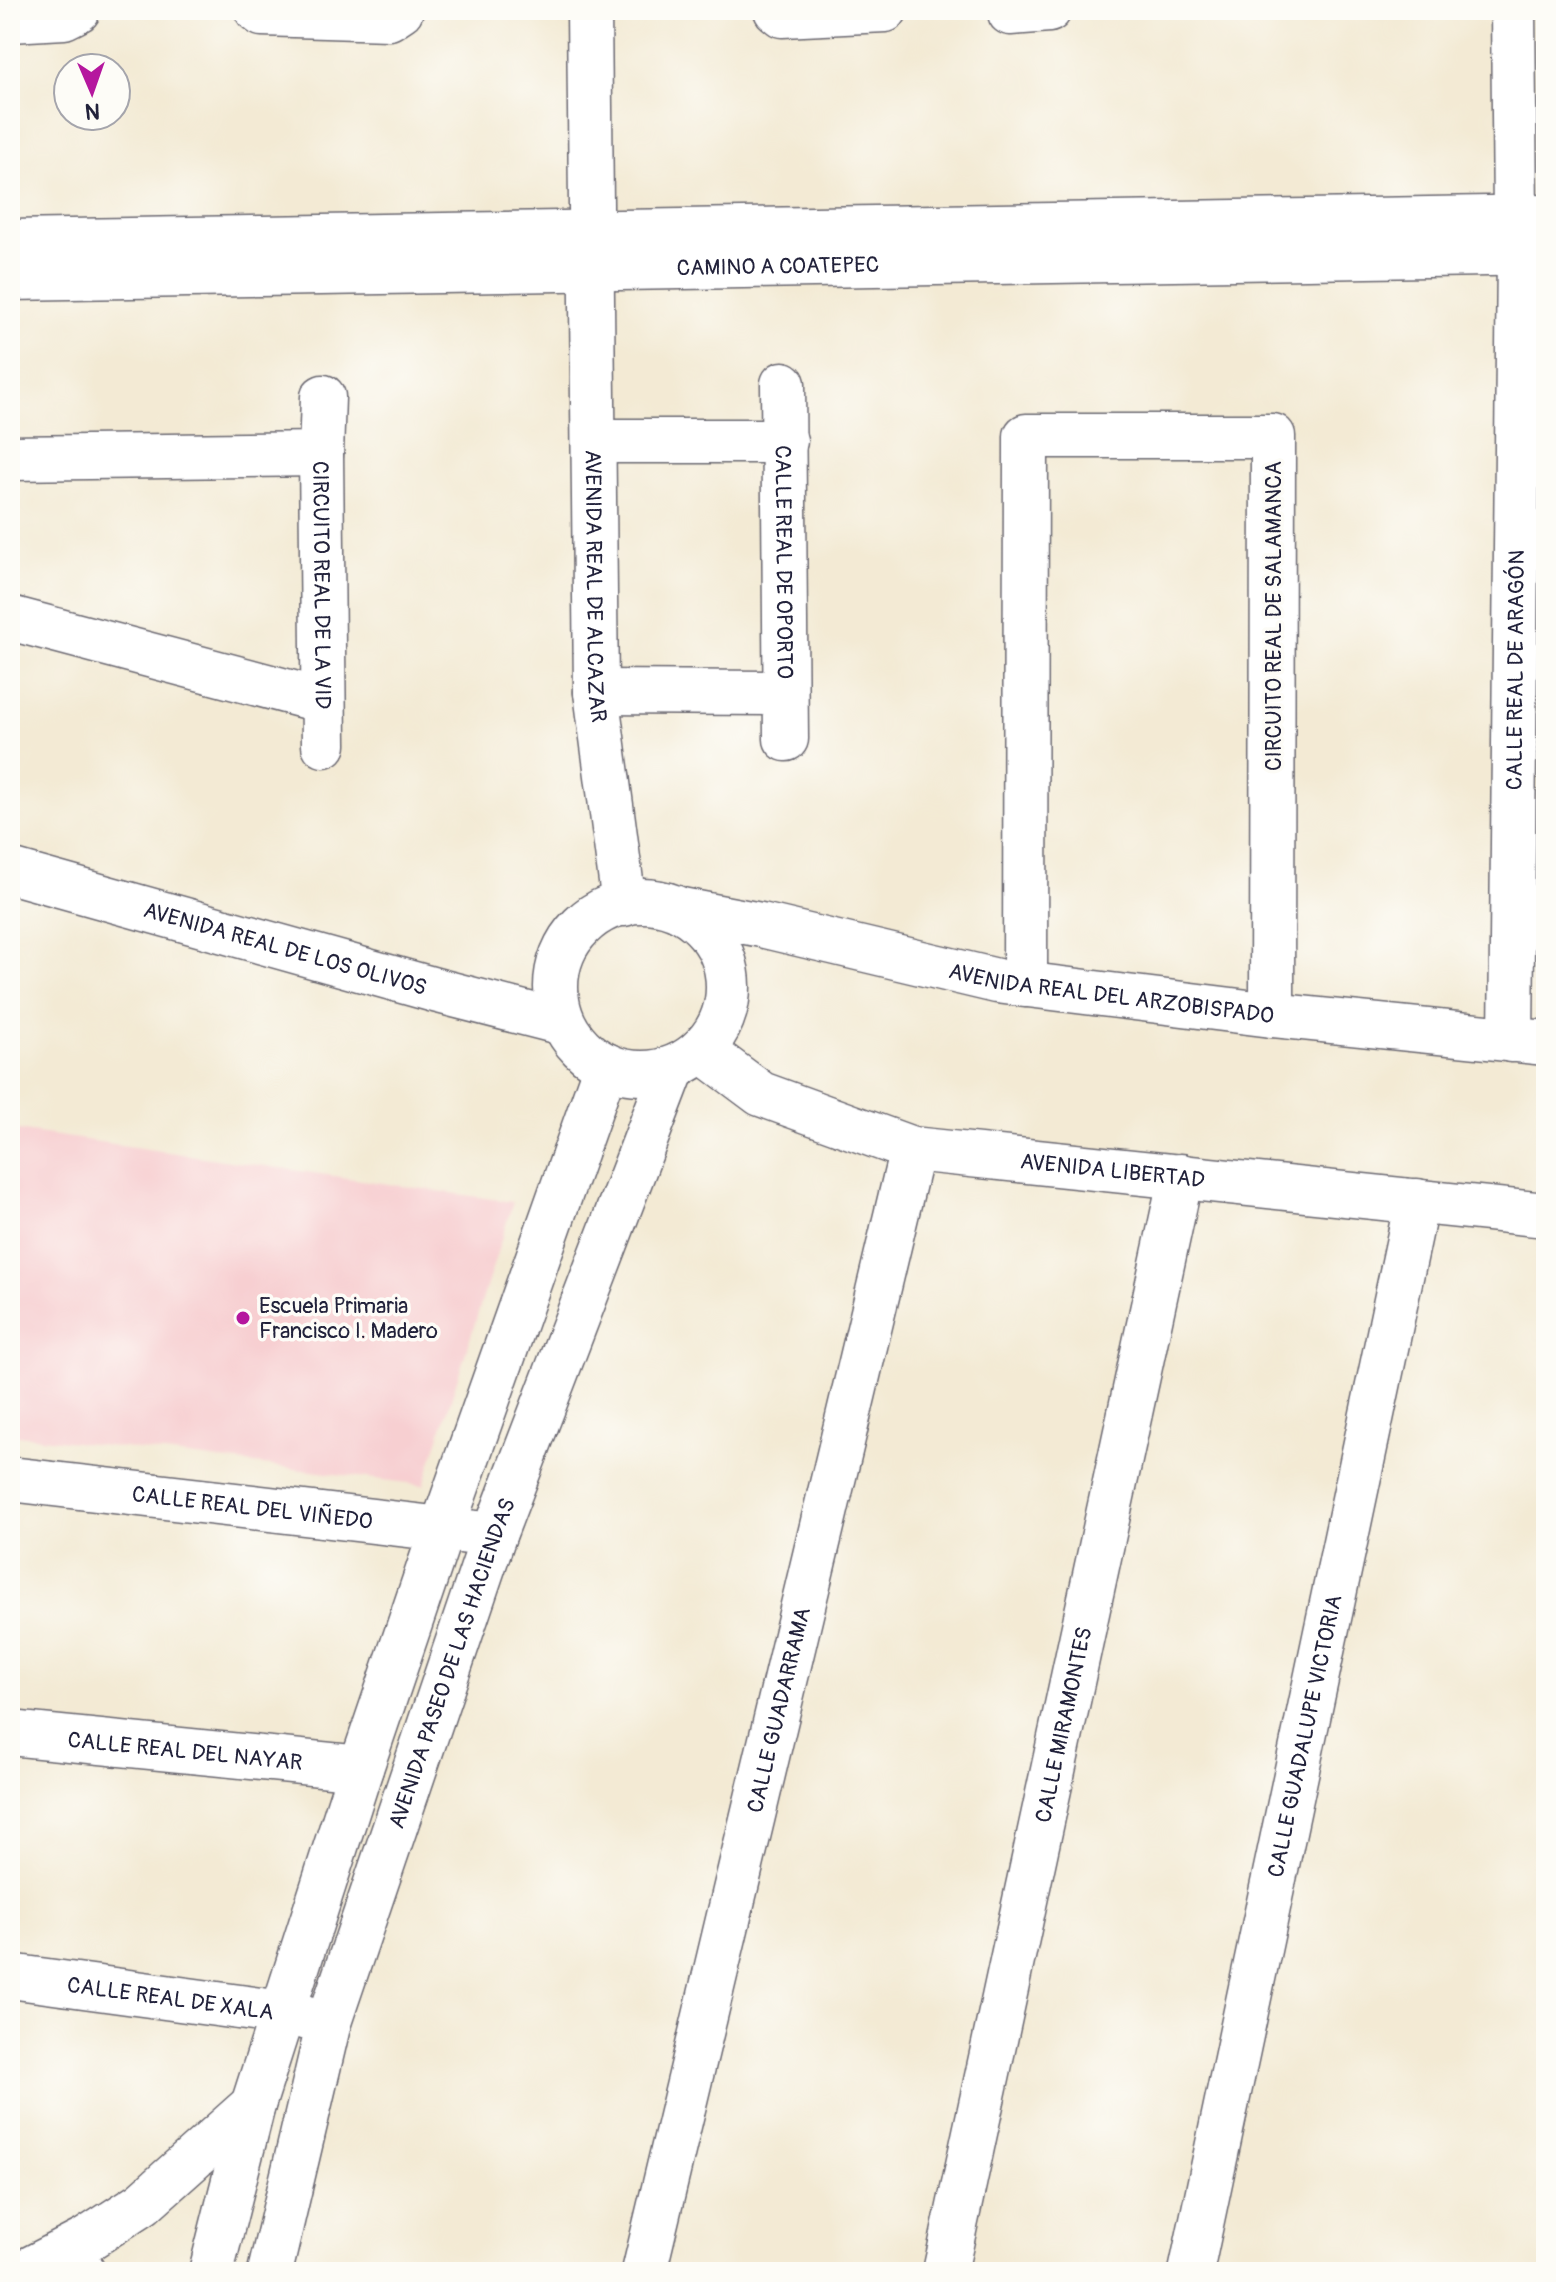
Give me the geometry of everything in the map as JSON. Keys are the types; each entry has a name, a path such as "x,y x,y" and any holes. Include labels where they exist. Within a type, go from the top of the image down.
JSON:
{"street":[{"path":"10,20 64,17 78,10"},
{"path":"257,10 262,14 389,18 401,10"},
{"name":"AVENIDA REAL DE ALCAZAR","path":"589,10 596,692 624,904"},
{"path":"776,10 782,15 885,10"},
{"name":"CALLE REAL DE ARAGÓN","path":"1513,10 1532,235 1529,1042"},
{"name":"CAMINO A COATEPEC","path":"10,242 592,250 1532,235"},
{"name":"CAMINO A COATEPEC","path":"10,278 592,250"},
{"name":"CALLE REAL DE OPORTO","path":"783,384 786,739"},
{"path":"321,454 323,397"},
{"name":"CIRCUITO REAL DE SALAMANCA","path":"1025,985 1026,436 1273,436 1272,1015"},
{"path":"595,441 785,441"},
{"name":"CIRCUITO REAL DE LA VID","path":"10,458 321,454 323,701 10,618"},
{"path":"596,692 784,693"},
{"path":"323,701 324,745"},
{"name":"AVENIDA REAL DE LOS OLIVOS","path":"10,871 563,1023"},
{"path":"659,903 682,910 704,927 720,949 728,975 727,1002 719,1028 688,1059 650,1073 627,1072 588,1055 563,1023 556,996 558,968 569,942 587,921 612,907 659,903"},
{"name":"AVENIDA REAL DEL ARZOBISPADO","path":"682,910 747,922 997,981 1272,1015 1529,1042"},
{"name":"AVENIDA LIBERTAD","path":"688,1059 761,1094 912,1149 1546,1215"},
{"name":"AVENIDA PASEO DE LAS HACIENDAS","path":"270,2272 329,2022 494,1535 688,1059"},
{"path":"211,2272 253,2105 361,1768 606,1065"},
{"name":"CALLE GUADARRAMA","path":"644,2272 912,1149"},
{"name":"CALLE MIRAMONTES","path":"945,2272 1181,1176"},
{"name":"CALLE GUADALUPE VICTORIA","path":"1191,2272 1417,1201"},
{"name":"CALLE REAL DEL VIÑEDO","path":"10,1479 494,1535"},
{"name":"CALLE REAL DEL NAYAR","path":"10,1733 361,1768"},
{"name":"CALLE REAL DE XALA","path":"10,1976 329,2022"},
{"path":"24,2272 86,2240 143,2203 253,2105"},
{"path":"49,2272 64,2269 83,2272"}],"shaded area":[{"name":"Escuela Primaria Francisco I. Madero","path":"10,1129 513,1202 424,1485 10,1434"}],"place":[{"name":"Escuela Primaria Francisco I. Madero","path":"243,1318"}]}
